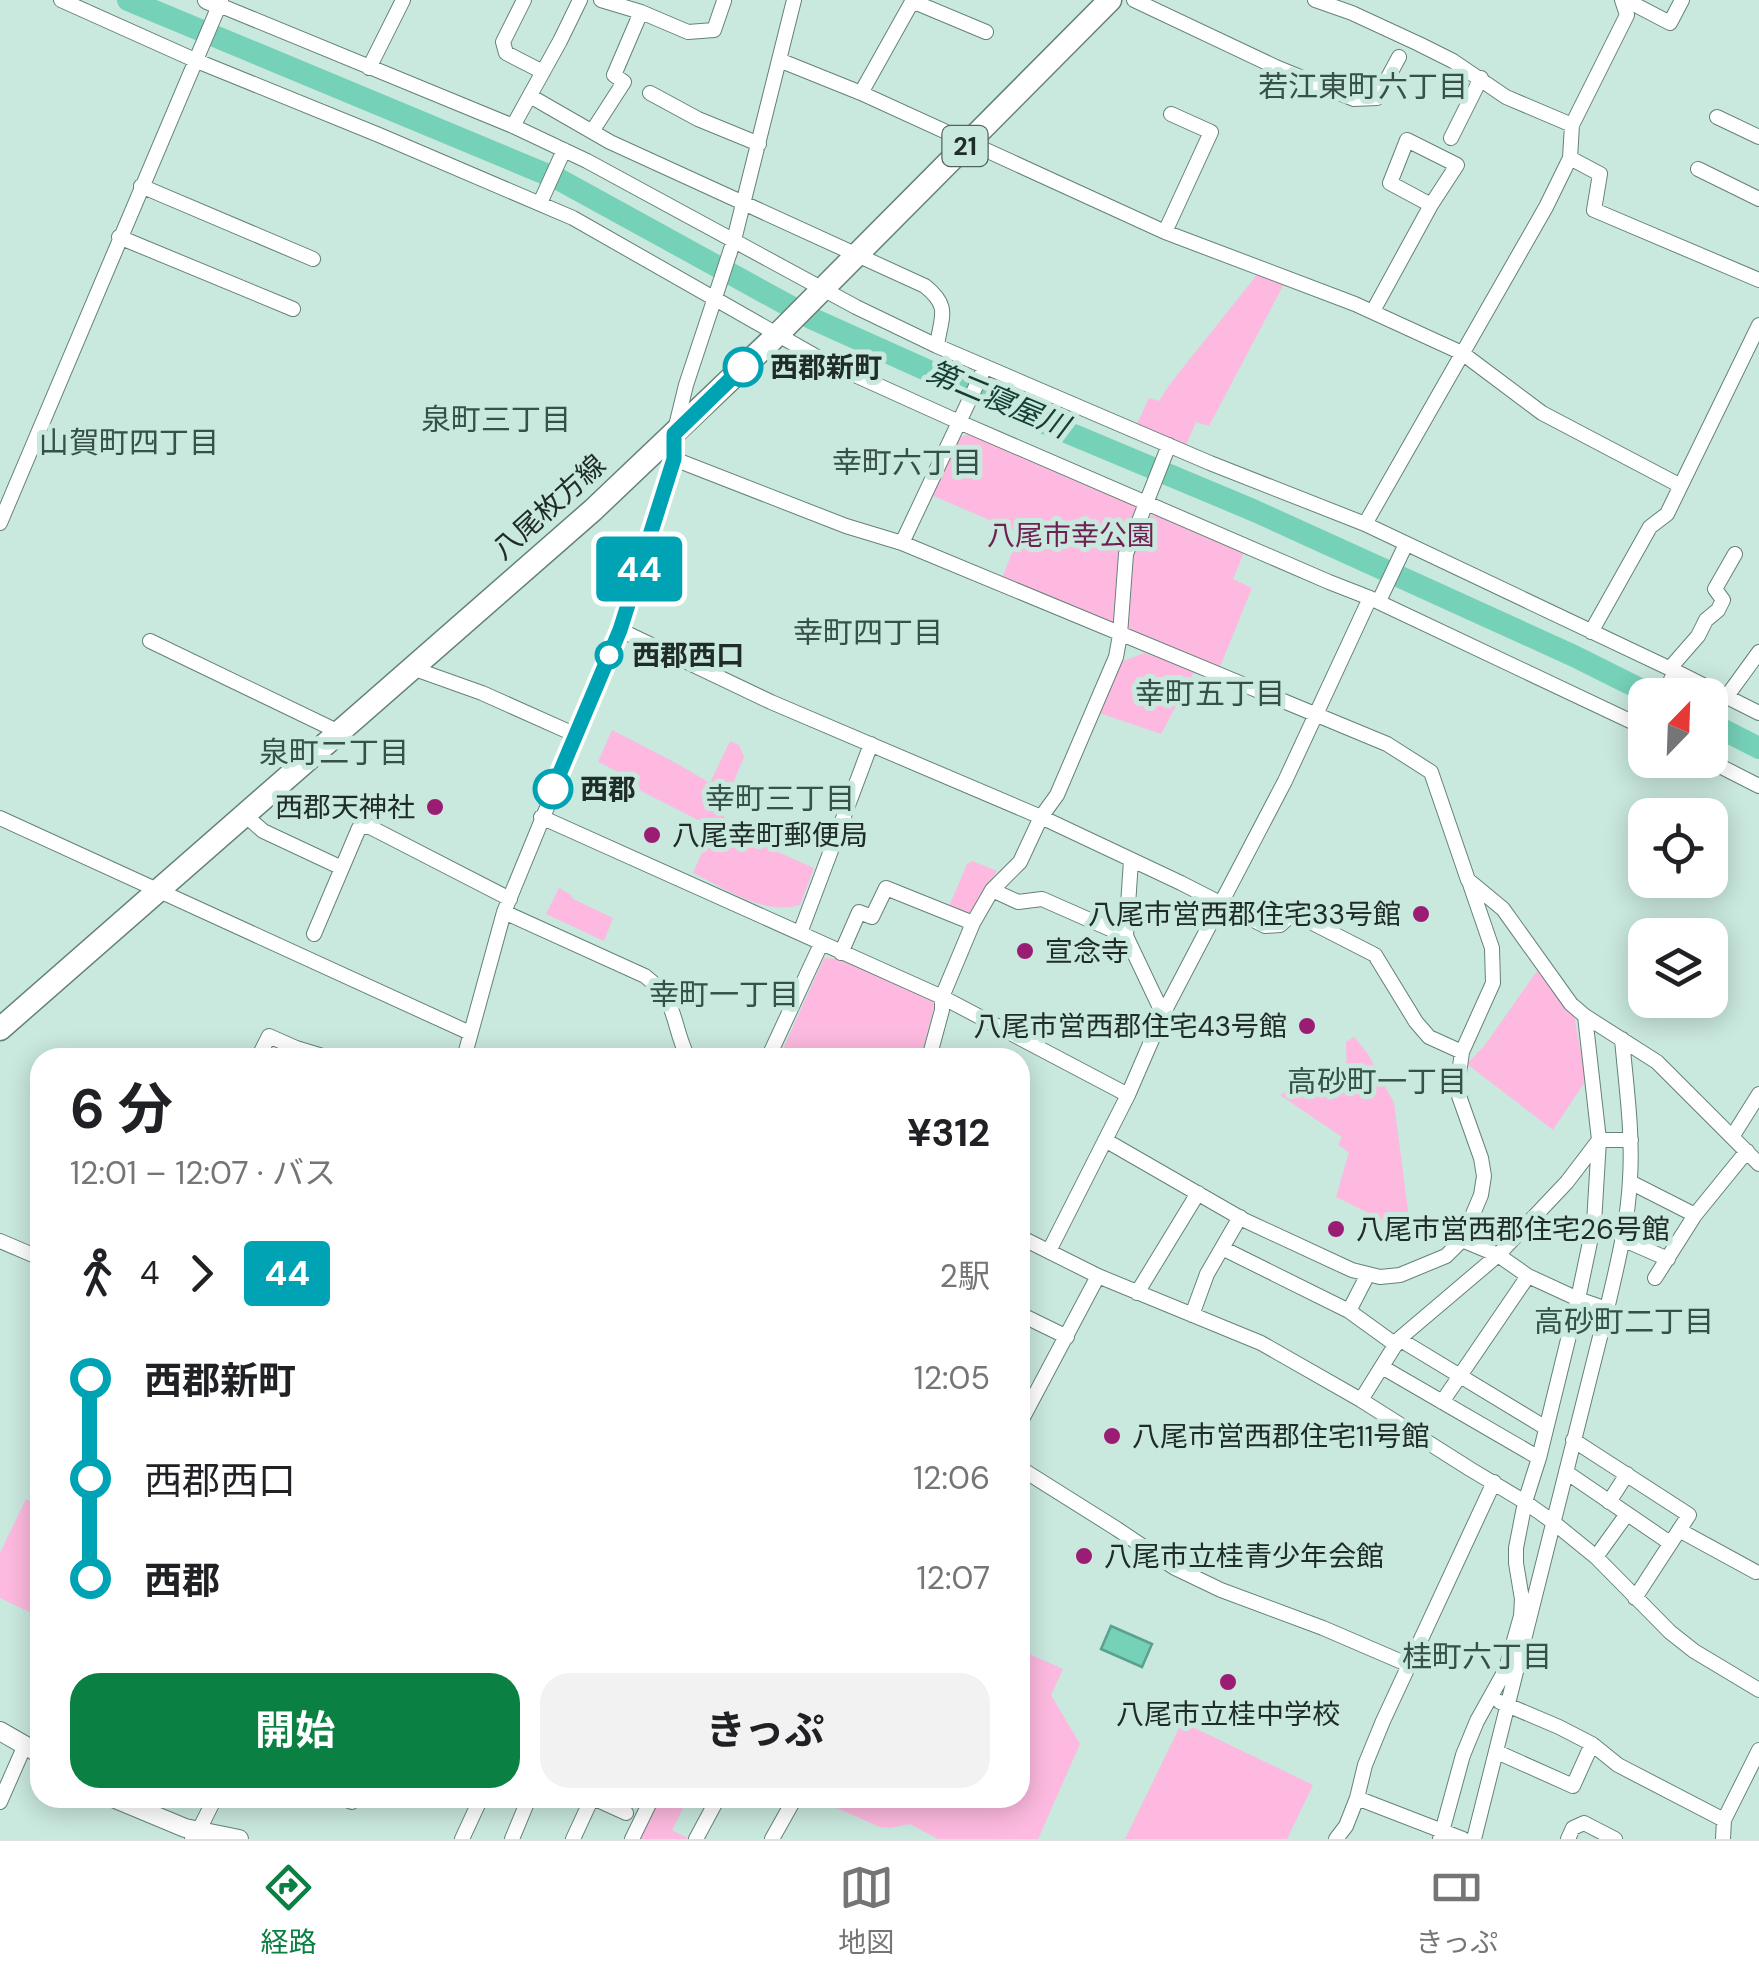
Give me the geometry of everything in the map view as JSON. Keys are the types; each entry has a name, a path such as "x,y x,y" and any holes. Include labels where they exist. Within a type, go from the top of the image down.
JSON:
{"main road":[{"name":"八尾枚方線","path":"0,1028 593,510 780,332 1110,0"}],"street":[{"path":"61,0 197,61 540,203 780,332 824,361 1374,600 1628,720"},
{"path":"369,68 403,0"},
{"path":"524,0 503,42 506,52 543,72"},
{"path":"512,126 580,0"},
{"path":"601,0 688,32 714,30 724,1"},
{"path":"466,1048 507,905 620,630 674,459 674,434 686,386 734,240 794,0"},
{"path":"1134,0 1354,100 1377,98 1399,57"},
{"path":"1316,0 1453,60 1506,97 1572,125"},
{"path":"1624,0 1670,23 1682,0"},
{"path":"1365,524 1546,208 1570,158 1572,125 1626,15 1624,0"},
{"path":"861,92 913,1 986,32"},
{"path":"0,523 197,61 216,2 588,161 822,290 936,346 1365,524 1691,678"},
{"path":"593,130 624,82 614,76 640,12"},
{"path":"779,60 861,92 1166,232 1373,312 1462,353 1542,413 1679,485"},
{"path":"1451,138 1481,78"},
{"path":"650,93 698,119 759,144"},
{"path":"530,96 610,142 925,286 940,297 943,306 936,346"},
{"path":"1166,232 1212,132 1171,114"},
{"path":"1717,117 1759,137"},
{"path":"1373,312 1456,165 1407,140 1390,183 1431,205"},
{"path":"540,203 564,150"},
{"path":"1570,158 1600,174 1594,210 1759,280"},
{"path":"1698,169 1759,198"},
{"path":"141,186 313,259"},
{"path":"120,237 293,309"},
{"path":"1591,632 1650,527 1667,514 1759,324"},
{"path":"902,543 985,368"},
{"path":"932,1048 942,997 973,924 992,890 1020,862 1041,817 1057,795 1116,658 1126,554 1168,445"},
{"path":"674,459 846,526 902,543 1318,714 1388,744 1432,772 1492,948 1493,983 1462,1052 1458,1082 1484,1176 1477,1209 1462,1240 1446,1256 1400,1276 1380,1277 1352,1270 1240,1217 1105,1140"},
{"path":"1049,1250 1219,904 1406,544"},
{"path":"1670,678 1706,620 1718,610 1723,600 1715,589 1735,554"},
{"path":"620,630 840,733 1041,817 1265,926 1280,924 1293,913 1374,955 1429,1037 1462,1052"},
{"path":"150,640 339,732"},
{"path":"1728,693 1759,652"},
{"path":"412,668 576,734"},
{"path":"1728,697 1759,713"},
{"path":"800,934 871,744"},
{"path":"1728,770 1759,786"},
{"path":"245,814 263,830 342,868"},
{"path":"541,817 942,997 1128,1095"},
{"path":"0,818 470,1033"},
{"path":"314,934 359,828 368,826 507,905 645,976 662,990 672,1006 684,1048"},
{"path":"1131,860 1126,936 1164,1014"},
{"path":"1468,880 1503,910 1571,1004 1657,1062 1759,1164"},
{"path":"841,954 859,912 872,917 886,888 973,924"},
{"path":"992,890 1018,902 1042,899 1126,936"},
{"path":"773,1048 821,944"},
{"path":"1442,1834 1463,1755 1506,1669 1522,1616 1516,1563 1525,1502 1594,1222 1599,1140 1584,1016"},
{"path":"263,1048 269,1036 296,1048"},
{"path":"1474,1839 1622,1239 1631,1140 1622,1039"},
{"path":"1732,1137 1759,1094"},
{"path":"1599,1140 1631,1140"},
{"path":"1362,1400 1397,1342 1498,1255 1567,1182 1599,1140"},
{"path":"1654,1278 1695,1215 1747,1151"},
{"path":"1630,1182 1695,1215"},
{"path":"1137,1293 1198,1193"},
{"path":"1192,1315 1207,1274 1240,1217"},
{"path":"1622,1239 1668,1259"},
{"path":"1462,1240 1498,1255 1528,1276 1607,1309"},
{"path":"0,1241 30,1254"},
{"path":"1030,1241 1098,1276 1261,1343 1362,1400 1553,1522 1596,1557 1670,1632 1759,1690"},
{"path":"1222,1248 1349,1311 1546,1428"},
{"path":"1349,1311 1368,1274"},
{"path":"1030,1405 1098,1276"},
{"path":"1442,1402 1528,1276"},
{"path":"1030,1319 1067,1337"},
{"path":"1382,1367 1538,1458"},
{"path":"1573,1440 1689,1514 1634,1598"},
{"path":"1566,1472 1627,1514 1756,1572"},
{"path":"1030,1474 1175,1568 1409,1665"},
{"path":"1610,1502 1626,1474"},
{"path":"1336,1839 1346,1826 1365,1765 1494,1482"},
{"path":"1596,1557 1627,1514"},
{"path":"1492,1699 1592,1744 1618,1765 1724,1820"},
{"path":"0,1730 30,1748"},
{"path":"1496,1752 1573,1786 1592,1744"},
{"path":"1723,1839 1724,1820 1752,1785 1759,1750"},
{"path":"0,1802 30,1755"},
{"path":"1357,1798 1442,1834 1464,1839"},
{"path":"137,1808 196,1835 238,1839"},
{"path":"196,1835 210,1808"},
{"path":"462,1839 477,1808"},
{"path":"512,1839 526,1808"},
{"path":"573,1839 587,1808"},
{"path":"615,1808 626,1813"},
{"path":"632,1839 647,1808"},
{"path":"696,1839 713,1808"},
{"path":"772,1839 789,1808"},
{"path":"1568,1839 1573,1828 1584,1824 1615,1839"}],"green space":[{"path":"1260,271 1285,282 1209,426 1196,422 1186,445 1137,424 1149,398 1159,401"},
{"name":"八尾市幸公園","path":"968,434 1138,506 1120,552 1115,623 1109,626 1002,578 1020,533 931,495 959,438"},
{"path":"1156,515 1244,552 1233,579 1252,588 1220,667 1133,637 1123,626 1130,554 1143,517"},
{"path":"1144,653 1195,670 1161,734 1099,713 1121,662"},
{"path":"612,730 710,783 730,741 739,745 744,757 721,811 733,832 814,868 800,905 758,904 693,873 710,826 641,791 637,781 598,762"},
{"path":"972,861 997,871 974,914 966,917 948,909 967,864"},
{"path":"559,888 613,918 604,941 546,914"},
{"path":"824,958 839,959 933,999 923,1048 784,1048"},
{"path":"1537,971 1574,1015 1586,1080 1553,1130 1467,1064"},
{"path":"1354,1037 1368,1054 1394,1103 1411,1234 1336,1197 1349,1152 1338,1145 1342,1137 1280,1095 1295,1087 1347,1077 1346,1042"},
{"path":"26,1499 30,1501 30,1612 0,1598 0,1553"},
{"path":"1030,1654 1063,1669 1051,1695 1080,1744 1038,1839 938,1839 910,1824 880,1827 837,1808 1030,1808"},
{"path":"1182,1722 1313,1785 1287,1839 1125,1839"},
{"path":"653,1808 683,1808 672,1830 689,1839 636,1839"}],"shaded area":[{"path":"1111,1626 1152,1644 1142,1667 1101,1649"}],"waterway":[{"name":"第二寝屋川","path":"128,0 560,180 813,319 1040,421 1255,511 1628,683"},
{"name":"第二寝屋川","path":"1728,732 1759,748"}],"bus line":[{"name":"44","path":"553,789 620,630 674,459 674,434 743,367"}],"place":[{"name":"西郡新町","path":"743,367"},
{"name":"西郡西口","path":"609,655"},
{"name":"西郡","path":"553,789"},
{"name":"西郡天神社","path":"435,807"},
{"name":"八尾幸町郵便局","path":"652,835"},
{"name":"八尾市営西郡住宅33号館","path":"1421,914"},
{"name":"宣念寺","path":"1025,951"},
{"name":"八尾市営西郡住宅43号館","path":"1307,1026"},
{"name":"八尾市営西郡住宅26号館","path":"1336,1229"},
{"name":"八尾市営西郡住宅11号館","path":"1112,1436"},
{"name":"八尾市立桂青少年会館","path":"1084,1556"},
{"name":"八尾市立桂中学校","path":"1228,1682"}],"district":[{"name":"若江東町六丁目","path":"1363,86"},
{"name":"泉町三丁目","path":"496,419"},
{"name":"山賀町四丁目","path":"129,442"},
{"name":"幸町六丁目","path":"907,462"},
{"name":"幸町四丁目","path":"868,632"},
{"name":"幸町五丁目","path":"1210,693"},
{"name":"泉町二丁目","path":"334,752"},
{"name":"幸町三丁目","path":"780,798"},
{"name":"幸町一丁目","path":"724,994"},
{"name":"高砂町一丁目","path":"1377,1081"},
{"name":"高砂町二丁目","path":"1624,1321"},
{"name":"桂町六丁目","path":"1477,1656"}]}
